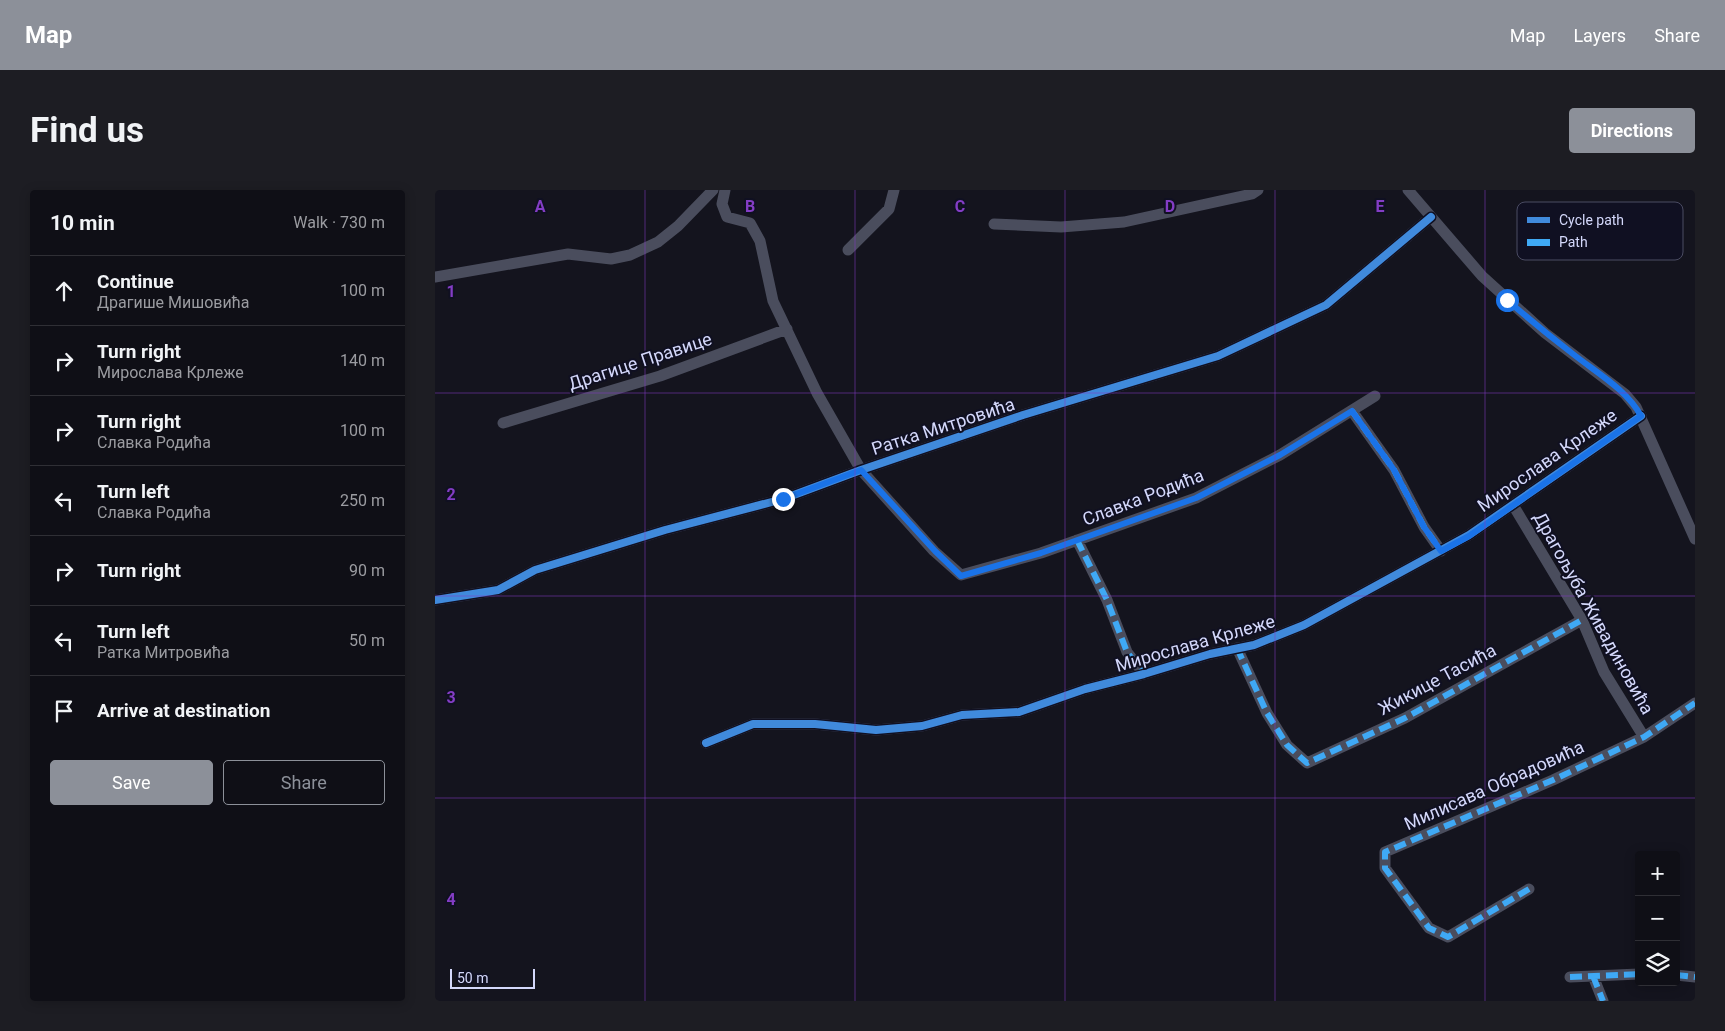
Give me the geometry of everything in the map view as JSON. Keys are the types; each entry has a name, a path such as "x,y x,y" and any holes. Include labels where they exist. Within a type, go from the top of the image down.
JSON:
{"street":[{"path":"435,277 568,254 611,258 630,255 658,242 678,226 713,190"},
{"path":"725,190 722,204 727,217 750,223 760,241 773,301 817,393 861,470"},
{"path":"848,250 889,209 894,190"},
{"path":"994,224 1061,227 1124,222 1252,194 1258,190"},
{"path":"1408,190 1481,276 1545,332 1625,394 1636,407 1695,540"},
{"name":"Ратка Митровића","path":"435,600 498,590 535,570 665,530 783,499 861,470 1023,415 1218,356 1327,305 1431,217"},
{"name":"Драгице Правице","path":"503,423 660,376 787,329"},
{"name":"Славка Родића","path":"861,470 935,551 961,576 1077,540 1196,498 1280,455 1375,396"},
{"path":"1352,411 1394,470 1424,527 1441,551"},
{"name":"Мирослава Крлеже","path":"706,742 753,724 815,724 876,730 922,726 962,715 1019,712 1085,689 1210,654 1254,645 1304,625 1469,536 1641,416"},
{"name":"Драгољуба Живадиновића","path":"1513,506 1582,620 1604,672 1644,737"},
{"path":"1077,540 1107,600 1127,652 1144,674"},
{"name":"Жикице Тасића","path":"1237,648 1267,714 1287,745 1307,763 1405,718 1582,620"},
{"name":"Милисава Обрадовића","path":"1529,889 1448,937 1429,928 1385,868 1385,852 1553,780 1644,737 1695,703"},
{"path":"1569,977 1635,974"},
{"path":"1593,976 1603,1001"},
{"path":"1680,976 1695,977"}],"marked path":[{"path":"1352,411 1394,470 1424,527 1441,551"},
{"path":"1077,540 1107,600 1127,652 1144,674"},
{"path":"1237,648 1267,713 1287,745 1307,763 1405,718 1582,620"},
{"path":"1529,889 1448,937 1429,928 1385,868 1385,852 1553,780 1644,737 1695,703"},
{"path":"1570,977 1635,974"},
{"path":"1680,975 1695,977"},
{"path":"1593,976 1603,1001"}],"cycle path":[{"path":"435,600 498,590 535,570 665,530 783,499 861,470 1023,415 1218,356 1326,305 1431,217"},
{"path":"706,743 753,724 815,724 876,730 922,726 962,715 1019,712 1085,689 1210,654 1254,645 1304,625 1469,535 1641,416"}],"route":[{"path":"783,499 861,470 935,551 961,576 1041,553 1196,498 1280,455 1352,411 1394,470 1424,527 1441,551 1469,536 1641,416 1625,394 1507,300"}]}
